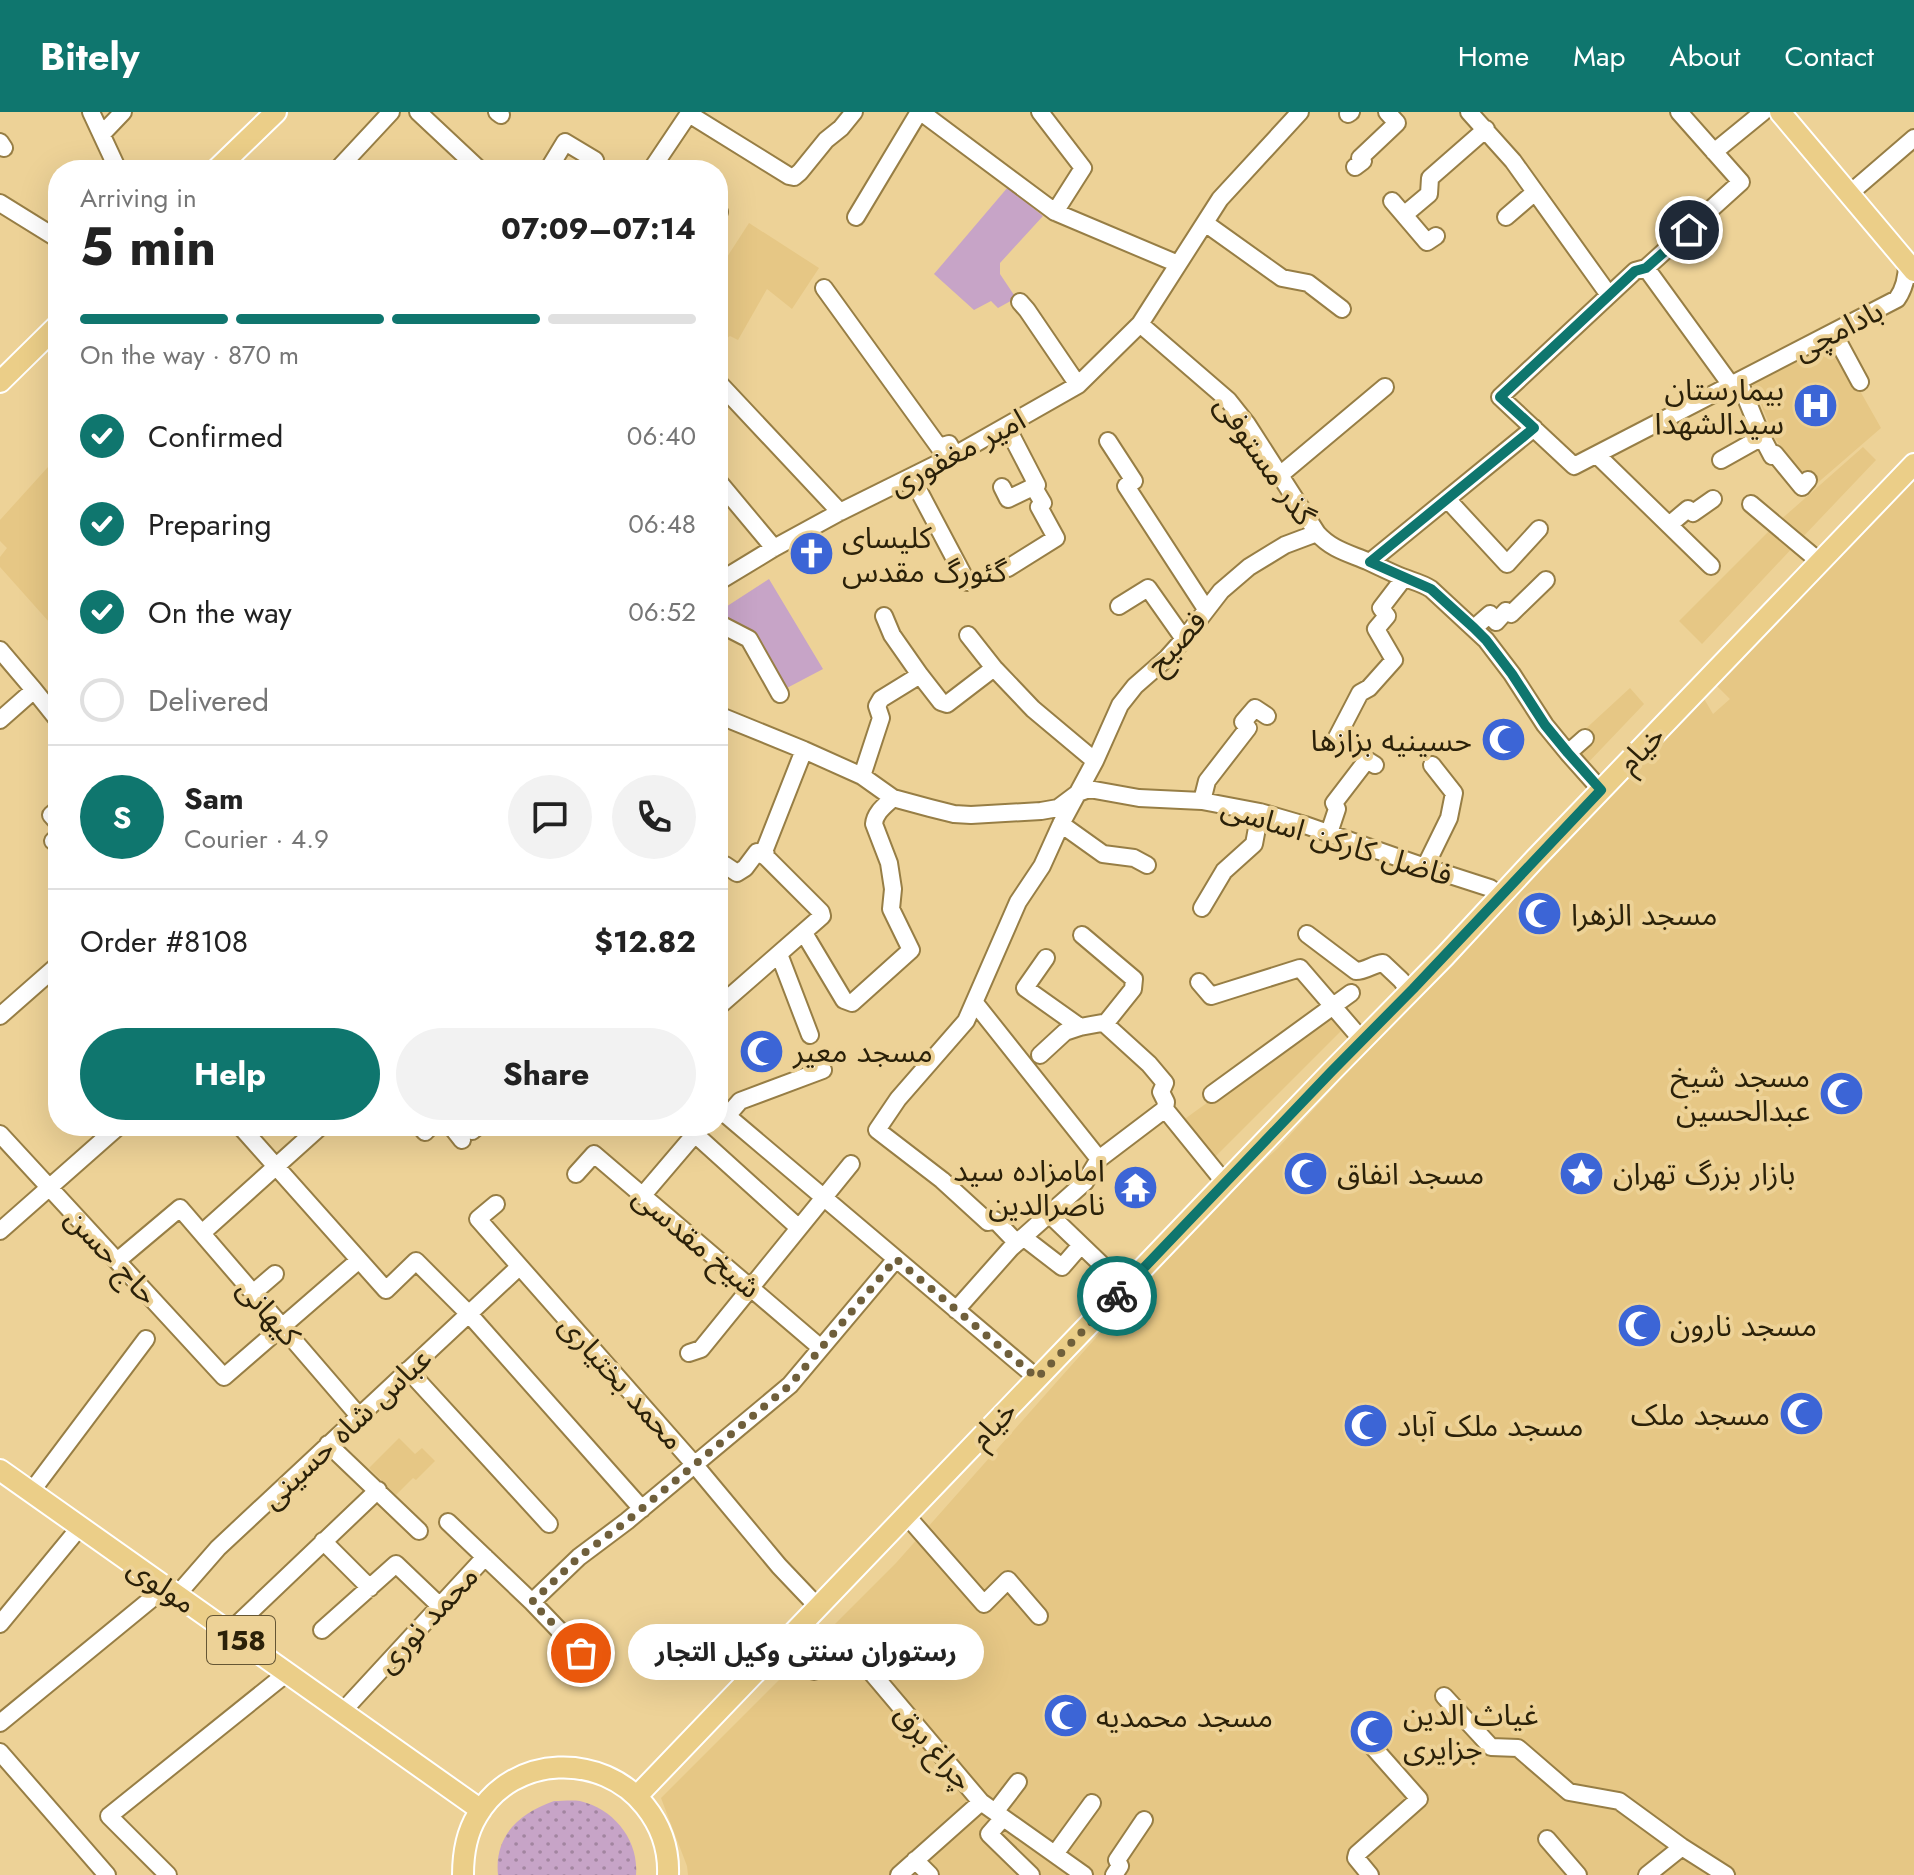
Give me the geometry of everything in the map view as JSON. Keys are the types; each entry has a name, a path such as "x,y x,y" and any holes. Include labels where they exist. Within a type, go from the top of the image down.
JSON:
{"main road":[{"path":"226,160 276,112"},
{"path":"1780,112 1911,267"},
{"path":"0,382 48,335"},
{"name":"خیام","path":"637,1796 1914,464"},
{"name":"مولوی","path":"0,1470 481,1810"},
{"path":"463,1875 463,1856 468,1836 481,1810 497,1792 537,1770 560,1767 583,1768 605,1775 637,1796 653,1816 664,1839 668,1875"}],"street":[{"path":"91,112 114,160"},
{"path":"102,134 123,112"},
{"path":"346,160 391,112"},
{"path":"418,112 469,160"},
{"path":"658,160 690,113 794,177 854,112"},
{"path":"856,217 920,112 1055,212 1178,264"},
{"path":"1040,112 1083,168 1055,212"},
{"name":"امیر مغفوری","path":"728,576 840,512 1007,427 1078,385 1140,324 1220,199 1300,112"},
{"path":"1355,167 1363,161 1360,158 1397,123 1387,112"},
{"path":"1469,112 1513,161 1609,295"},
{"path":"1370,562 1534,428 1500,397 1635,271 1646,268 1741,182 1679,112"},
{"path":"1714,152 1763,112"},
{"path":"1404,215 1429,194 1430,178 1486,129"},
{"path":"1849,194 1914,138"},
{"path":"554,160 565,142 595,160"},
{"path":"1506,217 1535,192"},
{"path":"1392,201 1427,242 1436,236"},
{"path":"0,203 48,233"},
{"path":"1205,223 1282,278 1308,283 1342,309"},
{"name":"بادامچی","path":"1534,428 1574,466 1897,299 1911,267"},
{"path":"1646,268 1735,383 1767,440 1772,456 1775,454 1805,483"},
{"path":"824,288 939,447 949,444 955,455"},
{"path":"1020,302 1078,385"},
{"name":"گذر مستوفی","path":"1140,324 1228,400 1247,424 1317,533"},
{"path":"1833,332 1860,382"},
{"path":"1280,475 1385,387"},
{"path":"728,396 840,512"},
{"path":"1007,427 1043,503 1039,507 1056,538 1008,568"},
{"path":"1721,460 1767,440"},
{"path":"1108,441 1134,481 1126,486 1206,609"},
{"path":"1597,455 1711,566"},
{"path":"912,478 967,582"},
{"path":"1002,487 1008,499 1035,485"},
{"path":"728,493 774,548"},
{"path":"1447,499 1507,564 1539,529"},
{"path":"1669,525 1688,509 1693,513 1713,499"},
{"path":"1751,504 1820,562"},
{"path":"1317,533 1334,548 1423,583 1431,589 1486,640 1545,725 1601,790"},
{"name":"فصیح","path":"1020,1240 995,1220 988,1222 942,1180 877,1130 898,1099 966,1021 1018,902 1042,866 1120,705 1135,686 1184,639 1221,591 1249,567 1285,545 1317,533"},
{"path":"1335,741 1360,693 1369,688 1394,660 1376,629 1387,616 1381,608 1404,578"},
{"path":"1474,628 1490,614 1496,622 1506,611 1511,614 1546,580"},
{"path":"1119,606 1148,588 1184,639"},
{"path":"884,616 892,635 941,702 947,704 994,668"},
{"path":"728,628 749,639 780,694"},
{"path":"968,635 994,668 1043,719 1095,761"},
{"path":"0,650 48,708"},
{"path":"862,776 881,718 878,703 920,675"},
{"path":"0,720 34,690"},
{"path":"1202,801 1207,781 1248,728 1243,722 1255,708 1267,716"},
{"name":"فاضل کارکن اساسی","path":"728,719 862,776 893,798 954,814 1058,808 1089,789 1139,798 1202,801 1260,812 1329,833 1490,888 1501,896"},
{"path":"1568,753 1585,738"},
{"path":"766,857 765,849 773,825 804,750"},
{"path":"1329,833 1337,809 1334,803 1367,760 1375,765"},
{"path":"1425,867 1449,818 1454,793 1432,765"},
{"path":"804,933 844,1000 852,1003 911,950 891,909 893,889 889,863 874,824 878,812 893,798"},
{"path":"1202,908 1224,871 1254,844 1260,812"},
{"path":"1061,824 1103,854 1134,858 1147,865"},
{"path":"728,867 737,873 757,852 766,857 822,916 728,998"},
{"path":"1307,934 1356,971 1383,963 1410,992"},
{"path":"1082,935 1134,979 1133,989 1105,1024"},
{"path":"779,954 810,1035"},
{"path":"1046,958 1025,988 1080,1027"},
{"path":"1199,982 1211,996 1300,968 1362,1040"},
{"path":"0,1016 48,974"},
{"path":"1212,1094 1351,993"},
{"path":"975,1003 1099,1159"},
{"path":"956,1310 1020,1240 1085,1182 1099,1159 1165,1109 1166,1102 1161,1092 1165,1083 1105,1024 1095,1023 1065,1032 1040,1055"},
{"path":"728,1108 823,1070"},
{"path":"1165,1109 1225,1183"},
{"path":"728,1117 1037,1378"},
{"name":"حاج حسن","path":"0,1134 224,1377 283,1327"},
{"path":"0,1231 108,1136"},
{"path":"249,1136 386,1290 416,1261 469,1314 642,1509"},
{"path":"202,1233 310,1136"},
{"path":"643,1195 687,1136"},
{"path":"698,1136 799,1228"},
{"name":"شیخ مقدسی","path":"576,1174 594,1154 821,1348"},
{"path":"689,1353 701,1349 851,1164"},
{"name":"محمد بختیاری","path":"496,1204 478,1219 818,1607"},
{"name":"کیهانی","path":"117,1261 180,1208 359,1416"},
{"path":"1049,1214 1125,1287"},
{"path":"1020,1240 1058,1273 1081,1245"},
{"path":"532,1602 579,1557 642,1509 790,1385 896,1259"},
{"path":"283,1327 359,1260"},
{"name":"عباس شاه حسینی","path":"0,1723 171,1591 519,1267"},
{"path":"253,1293 275,1274"},
{"path":"31,1492 146,1339"},
{"path":"408,1370 549,1524"},
{"path":"328,1444 419,1531"},
{"path":"229,1632 378,1490"},
{"path":"906,1515 984,1604 1008,1580 1039,1616"},
{"path":"448,1522 485,1557"},
{"path":"0,1624 80,1527"},
{"path":"323,1541 370,1588"},
{"name":"محمد نوری","path":"342,1712 485,1557 581,1653"},
{"path":"322,1630 396,1564 440,1606"},
{"name":"چراغ برق","path":"814,1671 844,1640 993,1810 915,1860 899,1875"},
{"path":"168,1875 109,1816 287,1673"},
{"path":"1444,1696 1491,1747 1518,1748 1569,1792 1619,1801 1726,1875"},
{"path":"1370,1875 1356,1858 1357,1854 1419,1799 1373,1747"},
{"path":"0,1752 107,1875"},
{"path":"1018,1782 993,1810 989,1834 1031,1875"},
{"path":"1055,1854 1092,1803"},
{"path":"993,1810 1055,1854 1076,1873"},
{"path":"1114,1875 1120,1866 1117,1860 1144,1820"},
{"path":"1547,1839 1578,1875"},
{"path":"1647,1875 1682,1847"},
{"path":"915,1860 930,1875"}],"shaded area":[{"path":"1008,187 1043,216 1000,263 1000,274 1016,298 998,308 991,301 974,310 934,274"},
{"path":"749,223 819,268 792,309 767,289 738,340 728,337 728,256"},
{"name":"بیمارستان سیدالشهدا","path":"1833,343 1881,428 1814,486 1776,440 1752,383"},
{"path":"1863,447 1876,460 1799,541 1777,523"},
{"path":"48,467 48,621 0,567 0,557 7,548 0,541 0,520"},
{"name":"بازار بزرگ تهران","path":"1914,480 1914,1875 688,1875 661,1798 896,1563 1164,1261 1224,1198 1278,1148 1424,987 1703,697 1713,714 1730,699 1716,685"},
{"path":"1774,526 1796,544 1702,644 1679,621"},
{"path":"769,579 823,669 785,689 754,634 728,623 728,606"},
{"path":"1630,688 1644,704 1584,767 1567,746"},
{"path":"1333,1011 1346,1026 1212,1160 1182,1121"},
{"path":"399,1438 415,1454 422,1448 435,1461 396,1495 369,1468"},
{"path":"554,1801 580,1801 604,1811 613,1819 629,1838 636,1862 636,1875 498,1875 500,1848 505,1837 520,1819"}],"way so far":[{"path":"581,1653 532,1602 579,1557 627,1521 790,1385 896,1259 1037,1378 1117,1296"}],"place":[{"name":"بیمارستان سیدالشهدا","path":"1815,406"},
{"name":"کلیسای گئورگ مقدس","path":"811,554"},
{"name":"حسینیه بزازها","path":"1503,740"},
{"name":"مسجد الزهرا","path":"1540,914"},
{"name":"مسجد معیر","path":"762,1051"},
{"name":"مسجد شیخ عبدالحسین","path":"1841,1093"},
{"name":"مسجد انفاق","path":"1306,1173"},
{"name":"بازار بزرگ تهران","path":"1582,1173"},
{"name":"امامزاده سید ناصرالدین","path":"1136,1187"},
{"name":"مسجد نارون","path":"1639,1325"},
{"name":"مسجد ملک","path":"1801,1414"},
{"name":"مسجد ملک آباد","path":"1366,1425"},
{"name":"رستوران سنتی وکیل التجار","path":"581,1653"},
{"name":"مسجد محمدیه","path":"1065,1716"},
{"name":"غیاث الدین جزایری","path":"1372,1731"}],"route":[{"path":"1117,1296 1601,790 1545,725 1512,674 1474,628 1423,583 1370,562 1534,428 1500,397 1635,271 1646,268 1689,230"}]}
